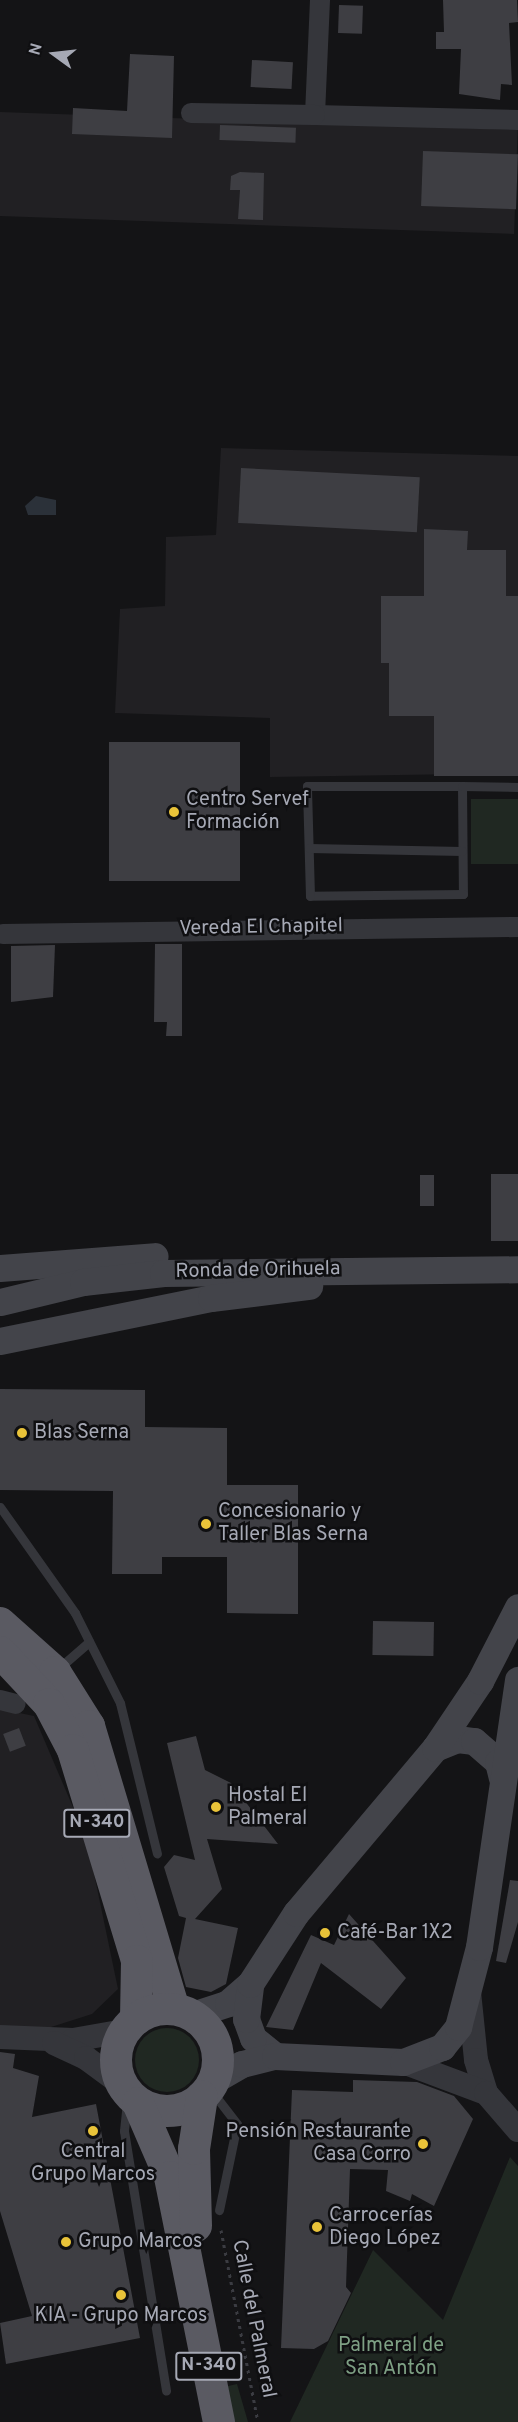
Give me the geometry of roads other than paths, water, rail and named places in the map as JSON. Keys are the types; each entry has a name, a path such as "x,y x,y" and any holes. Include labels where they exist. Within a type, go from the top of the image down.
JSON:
{"highway":[{"name":"N-340","path":"0,1623 55,1672 98,1751 183,2012 215,2043 194,2157 200,2311"},
{"name":"N-340","path":"0,1652 49,1704 72,1750 137,1961 130,2025 115,2057 129,2093 165,2158 200,2311 219,2422"},
{"path":"130,2025 183,2012"},
{"path":"129,2093 178,2110 208,2088"}],"main road":[{"path":"0,1268 161,1255 252,1258 323,1269"},
{"name":"Ronda de Orihuela","path":"0,1302 124,1277 323,1269 518,1269"},
{"path":"0,1341 278,1288 403,1282 489,1269"},
{"path":"183,2012 228,2003 250,1984 296,1913 435,1748 480,1681 518,1607"},
{"path":"208,2088 242,2064 275,2056 404,2061 442,2047 458,2027 468,1986 518,1680"},
{"path":"435,1748 457,1739 474,1741 493,1755 502,1778"},
{"path":"250,1984 246,2019 252,2038 275,2056"}],"street":[{"path":"315,115 320,0"},
{"path":"190,113 518,120"},
{"name":"Vereda El Chapitel","path":"3,934 518,927"},
{"path":"468,1986 476,2060 486,2093 518,2130"},
{"path":"0,2037 46,2040 130,2025"},
{"path":"46,2040 86,2058 129,2093"},
{"path":"404,2061 486,2093"}],"lane":[{"path":"462,786 463,894 310,896 307,786 462,786 518,787"},
{"path":"309,848 462,851"},
{"path":"0,1507 89,1642 120,1702 157,1854"},
{"path":"55,1672 89,1642"},
{"path":"208,2088 237,2124 219,2210"},
{"path":"129,2093 124,2131 166,2391"}],"place":[{"name":"Centro Servef Formación","path":"174,812"},
{"name":"Blas Serna","path":"22,1433"},
{"name":"Concesionario y Taller Blas Serna","path":"206,1524"},
{"name":"Hostal El Palmeral","path":"216,1807"},
{"name":"Café-Bar 1X2","path":"325,1933"},
{"name":"Central Grupo Marcos","path":"93,2131"},
{"name":"Pensión Restaurante Casa Corro","path":"423,2144"},
{"name":"Carrocerías Diego López","path":"317,2227"},
{"name":"Grupo Marcos","path":"66,2242"},
{"name":"KIA - Grupo Marcos","path":"121,2295"}],"park label":[{"name":"Palmeral de San Antón","path":"391,2358"}]}
